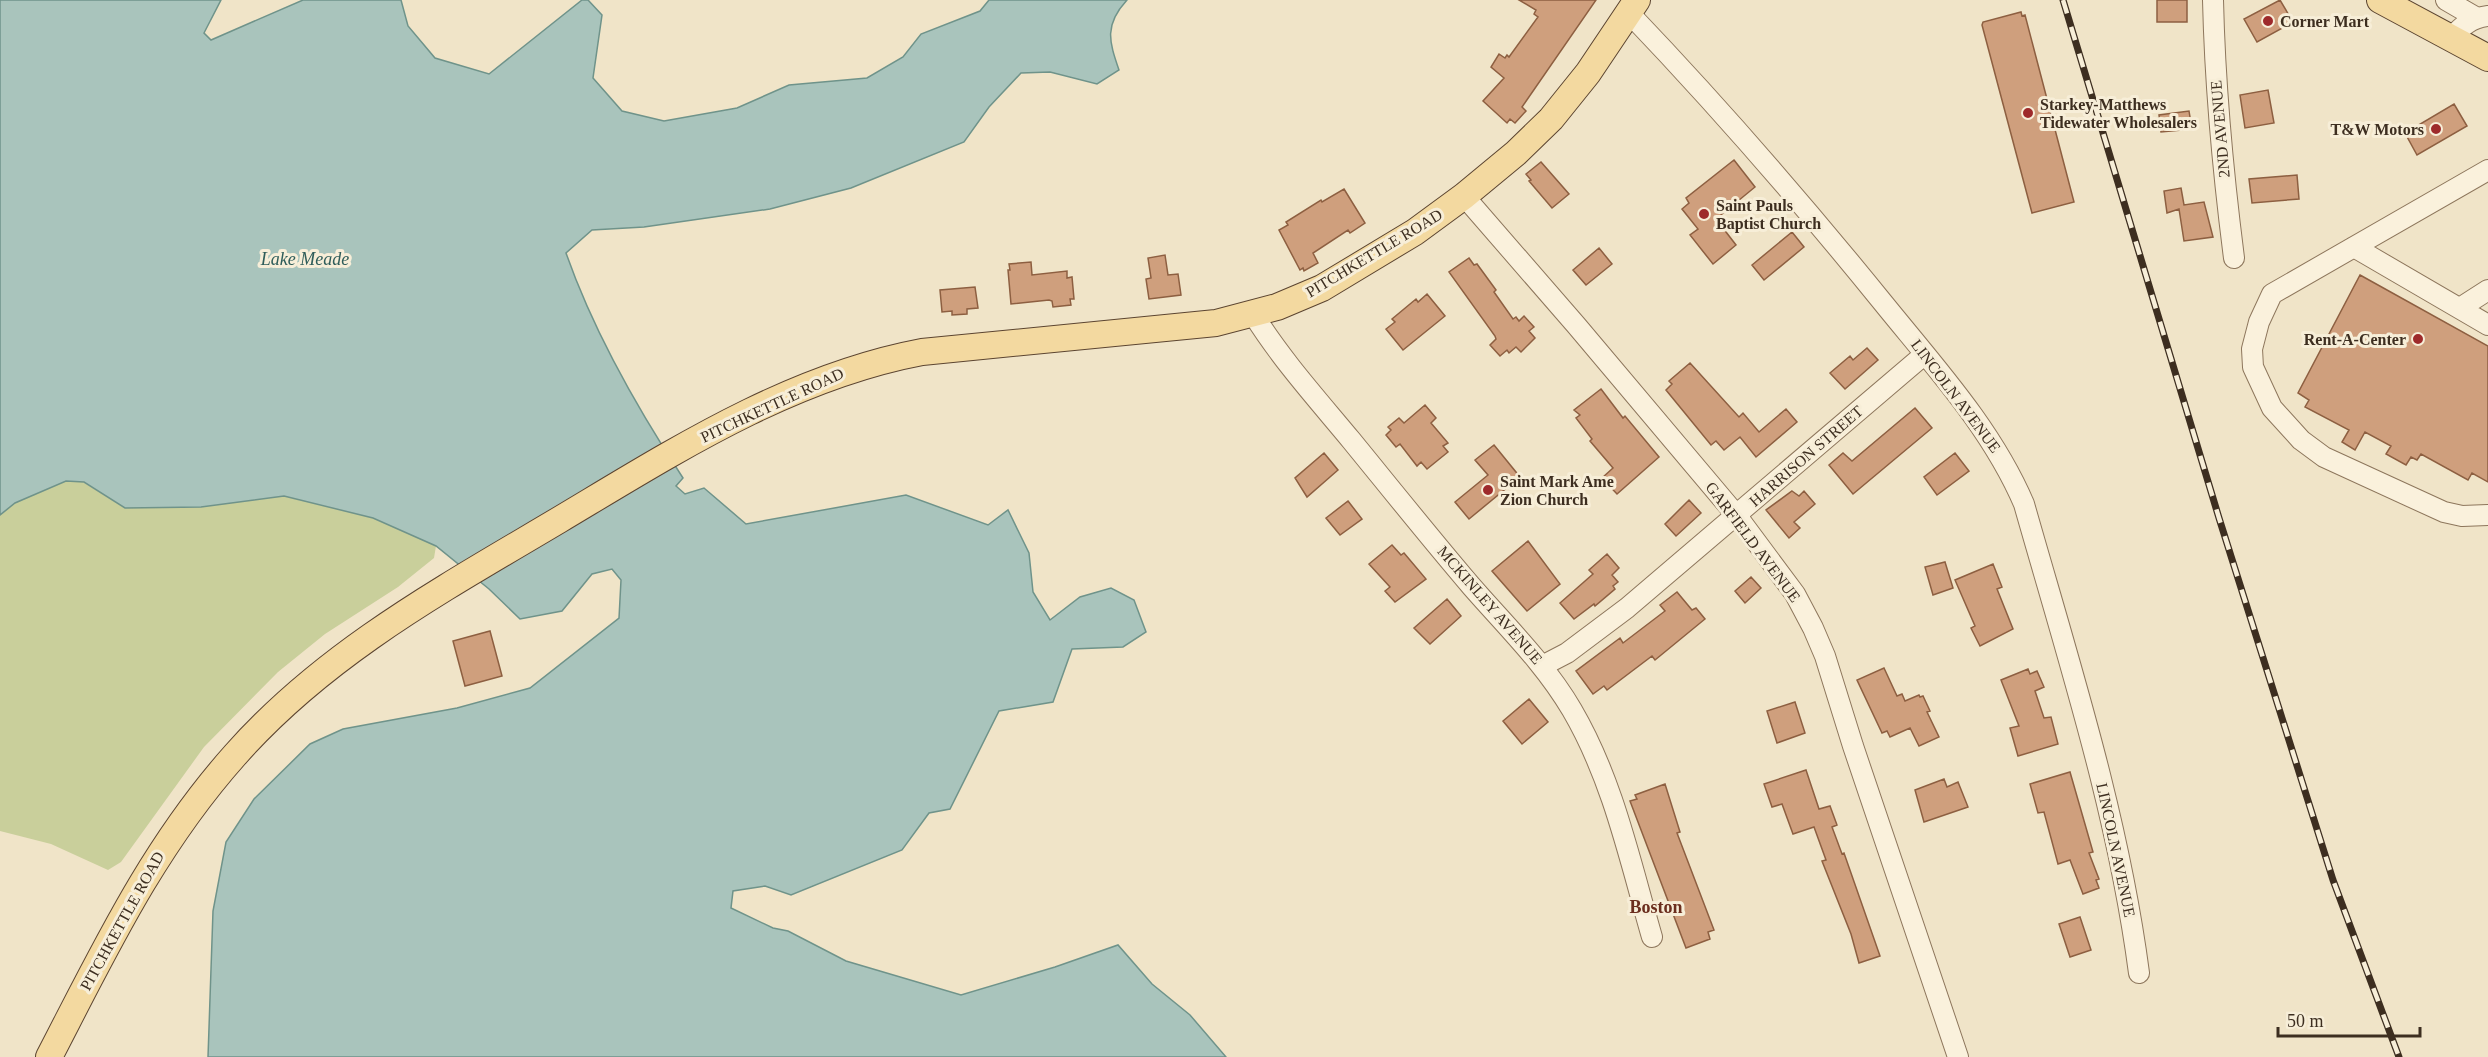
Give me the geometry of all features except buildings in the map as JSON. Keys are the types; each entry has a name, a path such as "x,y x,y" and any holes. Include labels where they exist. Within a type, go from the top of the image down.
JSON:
{"main road":[{"path":"2380,0 2488,58"},
{"name":"PITCHKETTLE ROAD","path":"49,1057 144,876 196,802 236,754 279,710 324,670 364,639 460,579 678,450 802,388 841,372 881,360 922,352 1200,325 1253,314 1322,288 1415,232 1464,196 1516,153 1551,119 1588,74 1633,7"}],"street":[{"name":"2ND AVENUE","path":"2213,0 2214,75 2222,166 2234,258"},
{"path":"2446,0 2482,17"},
{"name":"LINCOLN AVENUE","path":"1633,7 1925,354 1992,441 2010,471 2024,504 2117,842 2130,907 2139,973"},
{"path":"2451,38 2462,25 2482,17"},
{"path":"2488,170 2272,294 2259,321 2252,349 2253,367 2272,408 2301,440 2324,457 2444,512 2462,516 2488,515"},
{"name":"GARFIELD AVENUE","path":"1464,196 1737,516 1795,594 1825,656 1958,1057"},
{"path":"2354,247 2488,325"},
{"path":"2460,309 2488,290"},
{"name":"MCKINLEY AVENUE","path":"1253,314 1263,331 1309,389 1471,585 1542,666 1573,711 1595,754 1612,800 1652,937"},
{"name":"HARRISON STREET","path":"1542,666 1567,653 1627,608 1925,354"}],"green space":[{"path":"66,481 83,482 125,508 201,507 284,496 373,518 436,546 434,558 398,587 325,634 278,672 204,747 121,862 108,870 51,844 0,831 0,515 15,503"}],"water":[{"name":"Lake Meade","path":"0,0 221,0 204,33 211,40 303,0 401,0 408,26 435,58 489,74 582,0 588,0 602,15 593,78 622,111 664,121 737,108 789,85 867,78 903,57 921,34 980,11 989,0 1127,0 1112,25 1111,42 1119,70 1097,84 1050,72 1021,73 989,107 964,142 851,188 770,209 644,227 592,230 566,253 603,341 649,425 683,478 676,486 685,494 704,488 746,524 906,495 988,525 1008,510 1029,553 1033,592 1050,620 1080,597 1111,588 1134,600 1146,632 1123,647 1072,649 1053,702 999,711 950,809 929,813 902,850 791,895 765,886 733,891 731,908 773,928 788,931 846,961 961,995 1055,967 1118,945 1152,984 1190,1015 1226,1057 208,1057 213,911 226,842 254,799 310,744 343,729 457,708 530,688 619,618 621,580 612,569 592,574 562,611 520,619 489,589 436,546 373,518 284,496 201,507 125,508 84,482 66,481 15,503 0,515"}],"railway":[{"path":"2063,0 2219,518 2333,880 2399,1057"}],"place":[{"name":"Corner Mart","path":"2268,21"},
{"name":"Starkey-Matthews Tidewater Wholesalers","path":"2028,113"},
{"name":"T&W Motors","path":"2436,129"},
{"name":"Saint Pauls Baptist Church","path":"1704,214"},
{"name":"Rent-A-Center","path":"2418,339"},
{"name":"Saint Mark Ame Zion Church","path":"1488,490"}],"district":[{"name":"Boston","path":"1656,907"}]}
